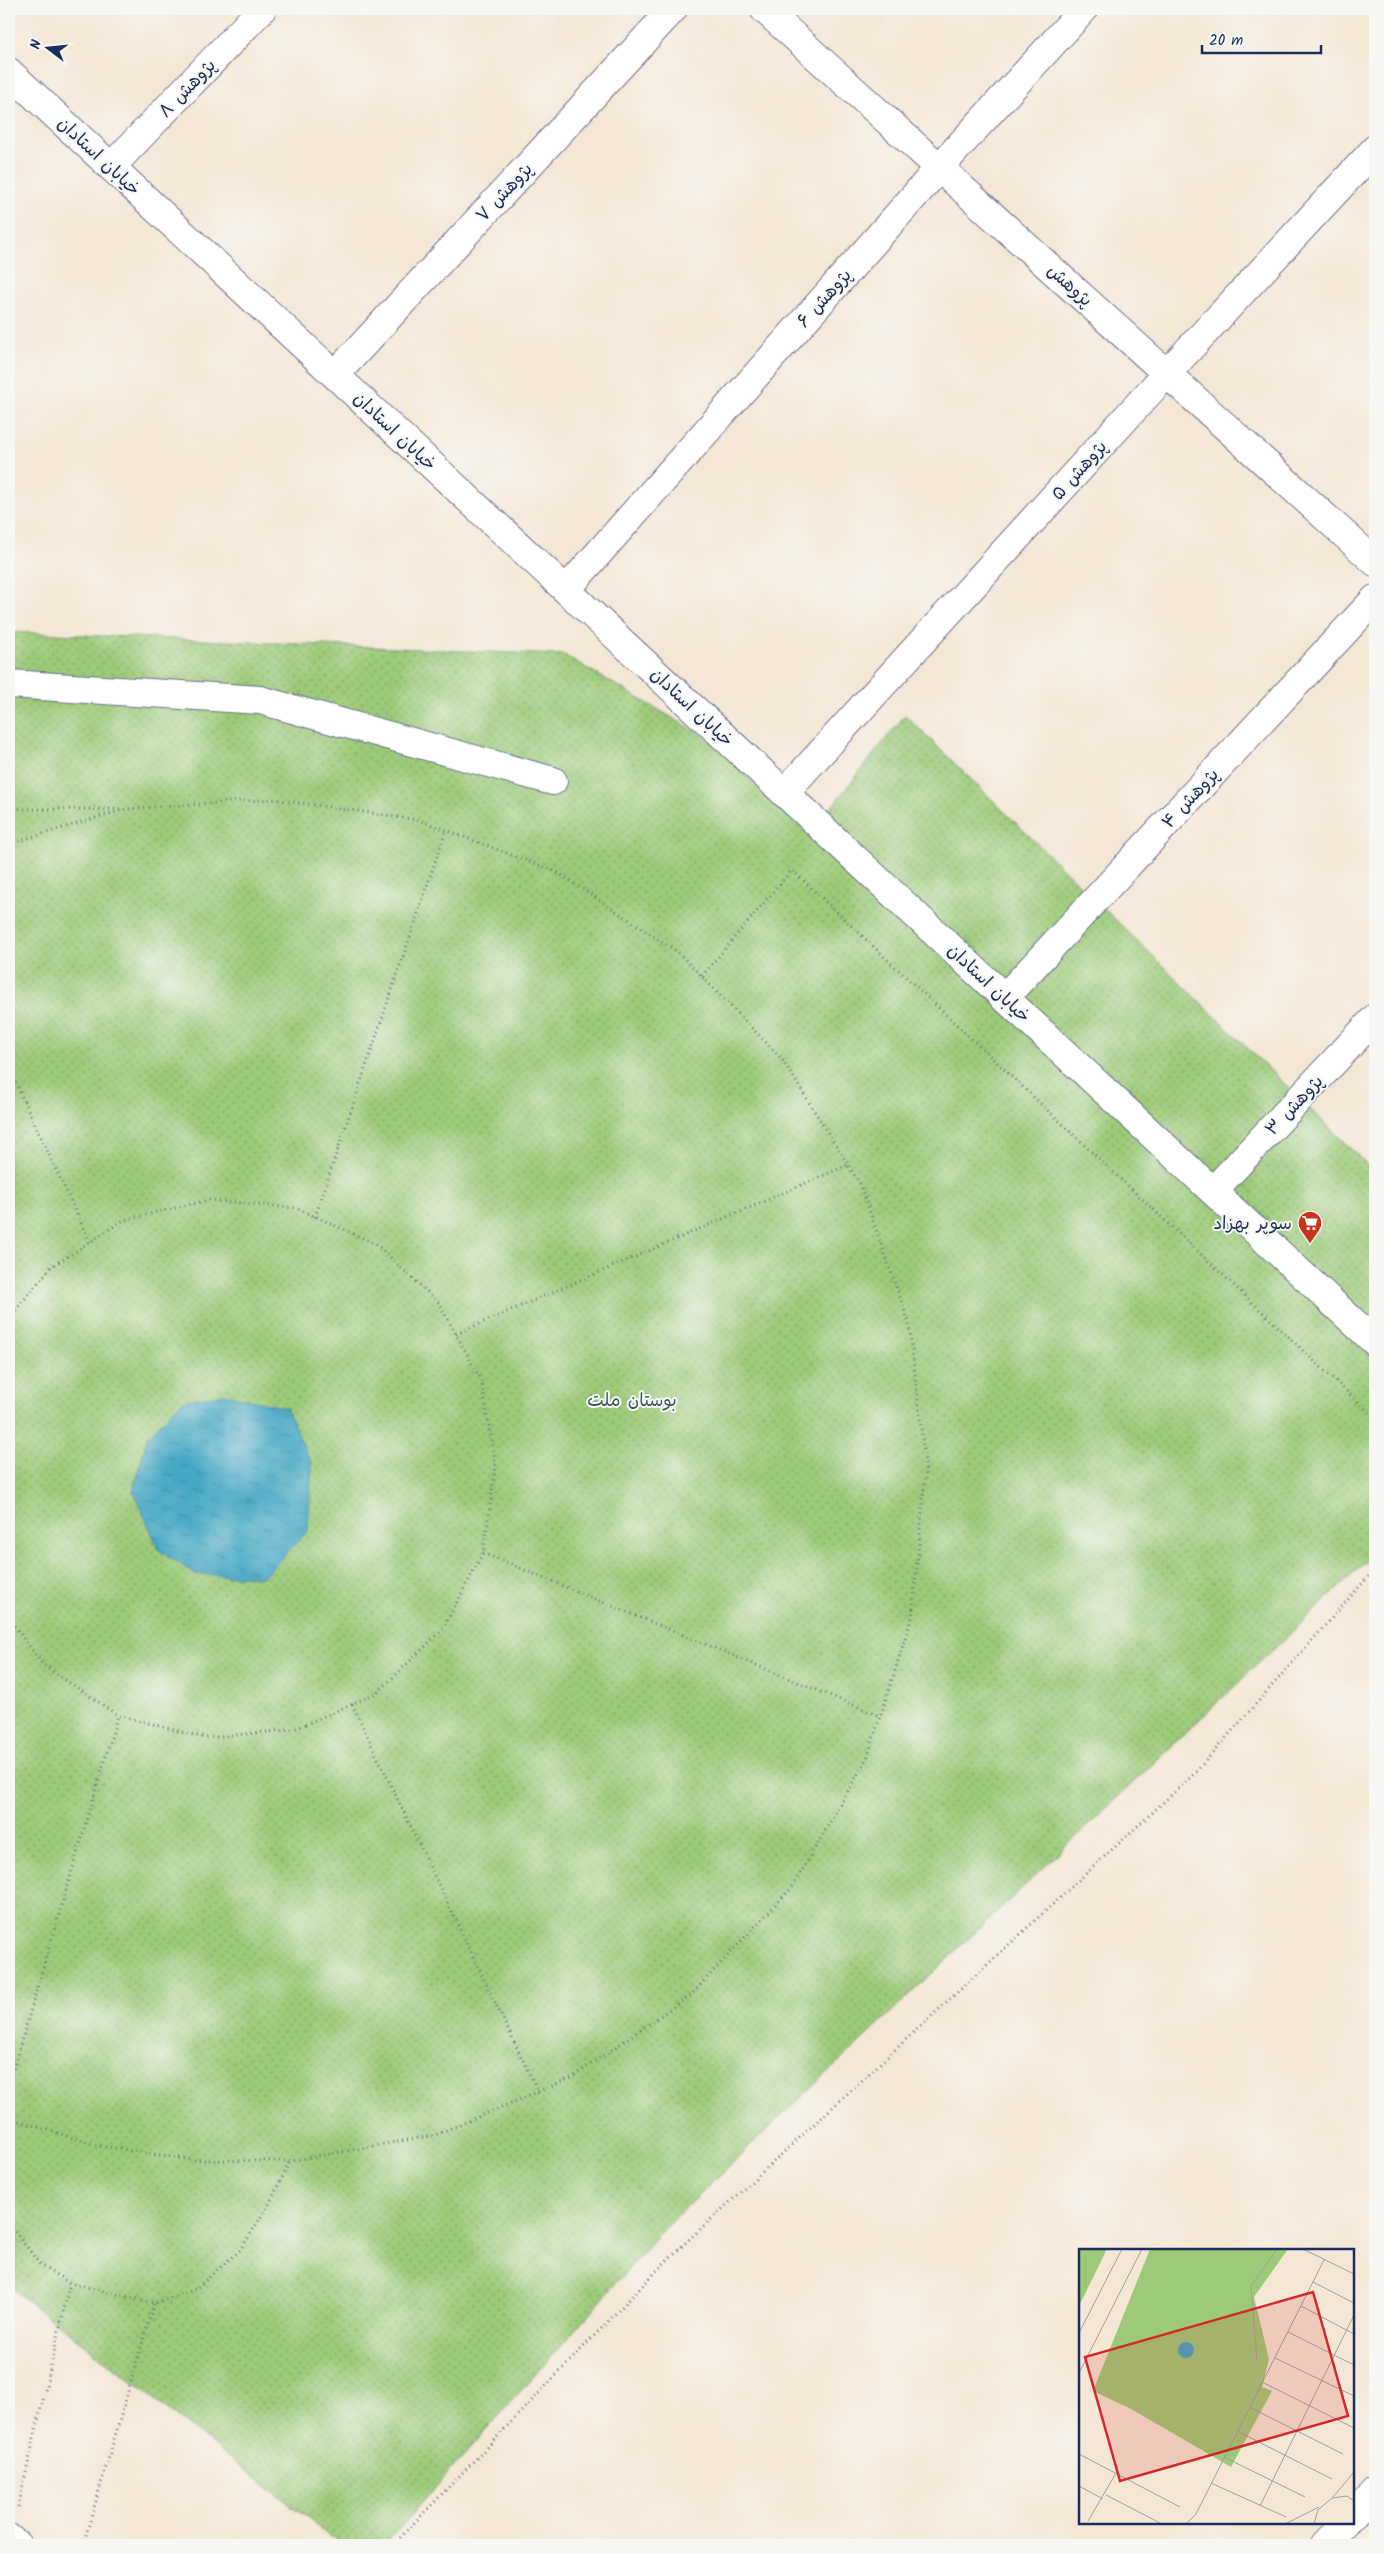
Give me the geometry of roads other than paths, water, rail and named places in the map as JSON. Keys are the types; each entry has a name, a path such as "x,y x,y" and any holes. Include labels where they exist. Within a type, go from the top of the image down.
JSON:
{"street":[{"name":"پژوهش ۸","path":"111,167 262,9"},
{"name":"پژوهش ۷","path":"335,375 673,9"},
{"name":"پژوهش","path":"764,9 1375,562"},
{"name":"پژوهش ۶","path":"566,590 940,167 1084,9"},
{"name":"خیابان استادان","path":"9,72 1375,1342"},
{"name":"پژوهش ۵","path":"784,793 1167,373 1375,149"},
{"name":"پژوهش ۴","path":"1004,998 1375,599"},
{"path":"9,684 260,700 554,781"},
{"name":"پژوهش ۳","path":"1213,1191 1375,1018"},
{"path":"1354,2514 1375,2492"},
{"path":"1324,2545 1345,2524"}],"water":[{"path":"224,1394 286,1408 312,1464 308,1531 263,1577 195,1574 159,1550 133,1490 148,1436 182,1401"}],"place":[{"name":"سوپر بهزاد","path":"1310,1244"}],"park label":[{"name":"بوستان ملت","path":"632,1400"}]}
